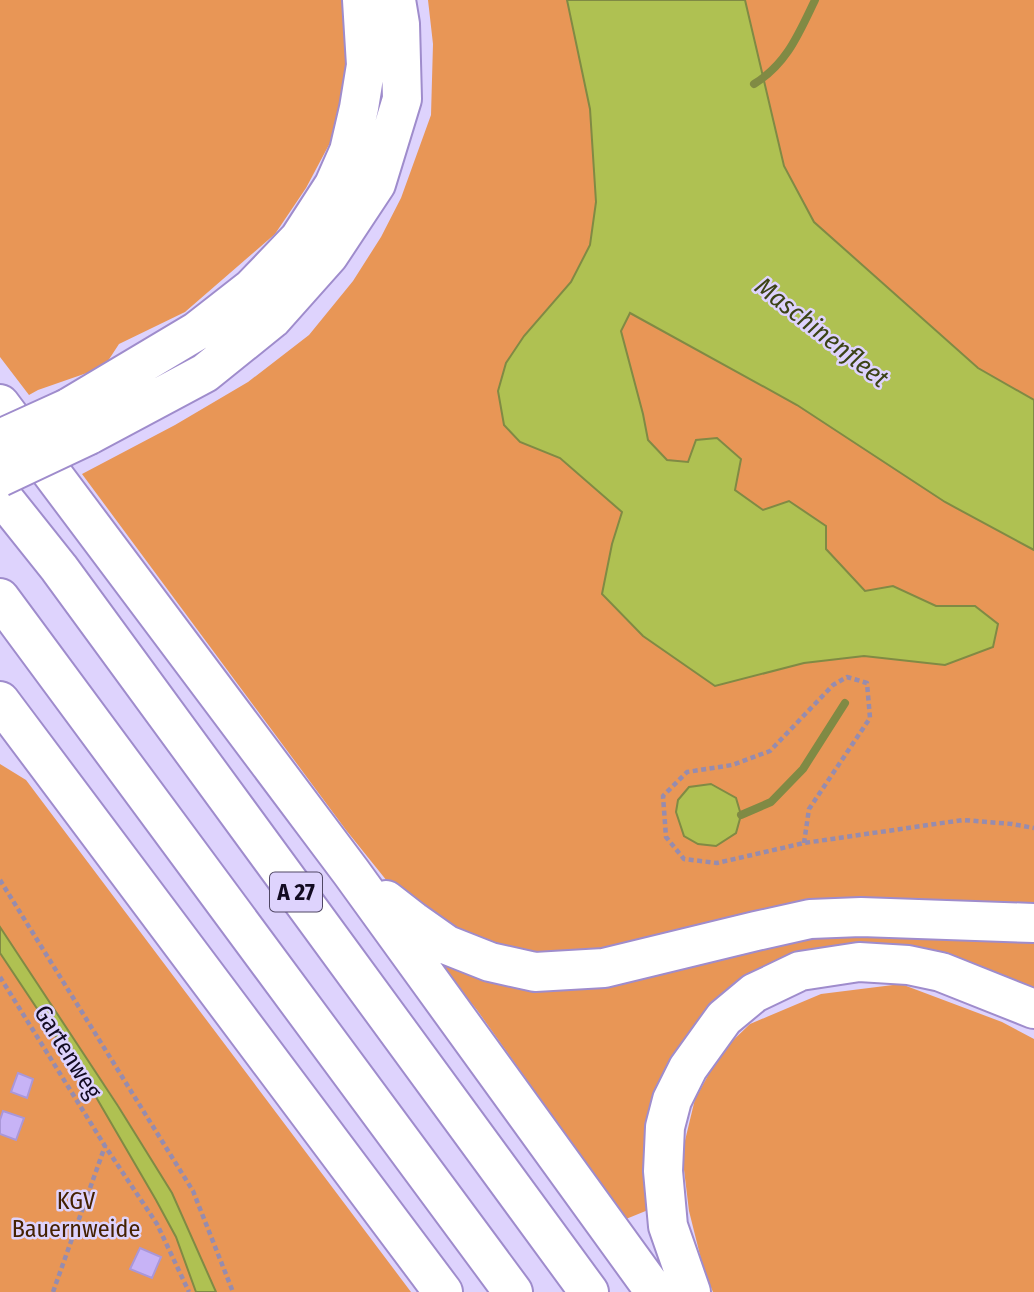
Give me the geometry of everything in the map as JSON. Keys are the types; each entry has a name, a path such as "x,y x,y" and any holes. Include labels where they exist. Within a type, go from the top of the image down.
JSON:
{"highway":[{"path":"0,477 78,422 253,288 299,239 334,185 349,151 366,65 362,0"},
{"path":"0,439 78,422 205,373 272,319 329,255 376,184 402,99 400,24 396,0"},
{"path":"0,404 351,872 655,1292"},
{"name":"A 27","path":"0,494 75,591 589,1292"},
{"name":"A 27","path":"0,598 513,1292"},
{"path":"0,701 443,1292"},
{"path":"0,727 55,773"},
{"path":"351,872 447,945 490,961 535,972 604,968 810,919 861,917 1034,923"},
{"path":"691,1292 668,1226 663,1171 664,1127 672,1100 688,1068 724,1018 754,993 800,971 859,962 883,963 941,972 1034,1009"}],"path":[{"path":"804,843 809,809 870,718 867,683 847,677 833,685 770,751 732,765 687,772 663,796 666,837 684,859 717,863 804,843 963,820 1034,828"},
{"path":"0,880 193,1191 233,1292"},
{"name":"Gartenweg","path":"0,977 157,1224 189,1292"},
{"path":"53,1292 105,1146"}],"green space":[{"path":"0,0 343,0 350,59 331,141 306,188 275,234 185,312 119,344 104,367 29,395 0,357"},
{"path":"428,0 567,0 590,109 596,202 590,245 571,282 524,336 520,442 560,458 622,512 612,544 804,663 864,656 945,665 975,606 936,606 893,586 865,591 826,549 688,462 667,460 648,440 621,330 630,313 797,405 945,502 1034,550 1034,909 550,956 471,939 410,903 387,881 346,830 82,474 175,425 248,382 309,335 353,281 381,237 401,198 431,115 433,44"},
{"path":"745,0 1034,0 1034,400 978,368 814,222 784,166"},
{"path":"0,764 26,780 411,1292 216,1292 172,1193 118,1105 0,927"},
{"path":"849,932 1034,933 1034,995 796,957 740,979 680,1045 657,1086 646,1143 653,1208 626,1219 477,1010 428,950 477,968"},
{"name":"KGV Bauernweide","path":"0,953 96,1097 156,1200 176,1237 197,1292 0,1292"},
{"path":"901,984 1002,1022 1034,1039 1034,1292 713,1292 704,1271 689,1211 682,1153 695,1099 721,1052 750,1024 821,994"}],"water":[{"name":"Maschinenfleet","path":"567,0 745,0 784,166 814,222 978,368 1034,400 1034,550 945,502 797,405 630,313 621,331 648,440 667,460 688,462 696,440 717,438 741,459 735,490 763,510 789,501 826,526 826,549 865,591 893,586 936,606 975,606 998,624 993,647 945,665 864,656 804,663 715,686 643,636 602,594 612,544 622,512 560,458 520,442 504,425 498,391 506,363 524,336 571,282 590,245 596,202 590,109"},
{"path":"711,784 736,798 741,815 736,833 716,846 698,844 684,836 676,812 678,800 689,787"},
{"path":"0,927 172,1193 216,1292 196,1292 176,1237 156,1200 96,1097 0,953"}],"building":[{"path":"18,1073 33,1079 27,1098 11,1092"},
{"path":"3,1111 24,1118 16,1140 0,1134"},
{"path":"140,1248 161,1257 152,1278 130,1269"}],"waterway":[{"path":"754,84 784,57 815,0"},
{"path":"741,815 771,802 803,769 845,703"}]}
